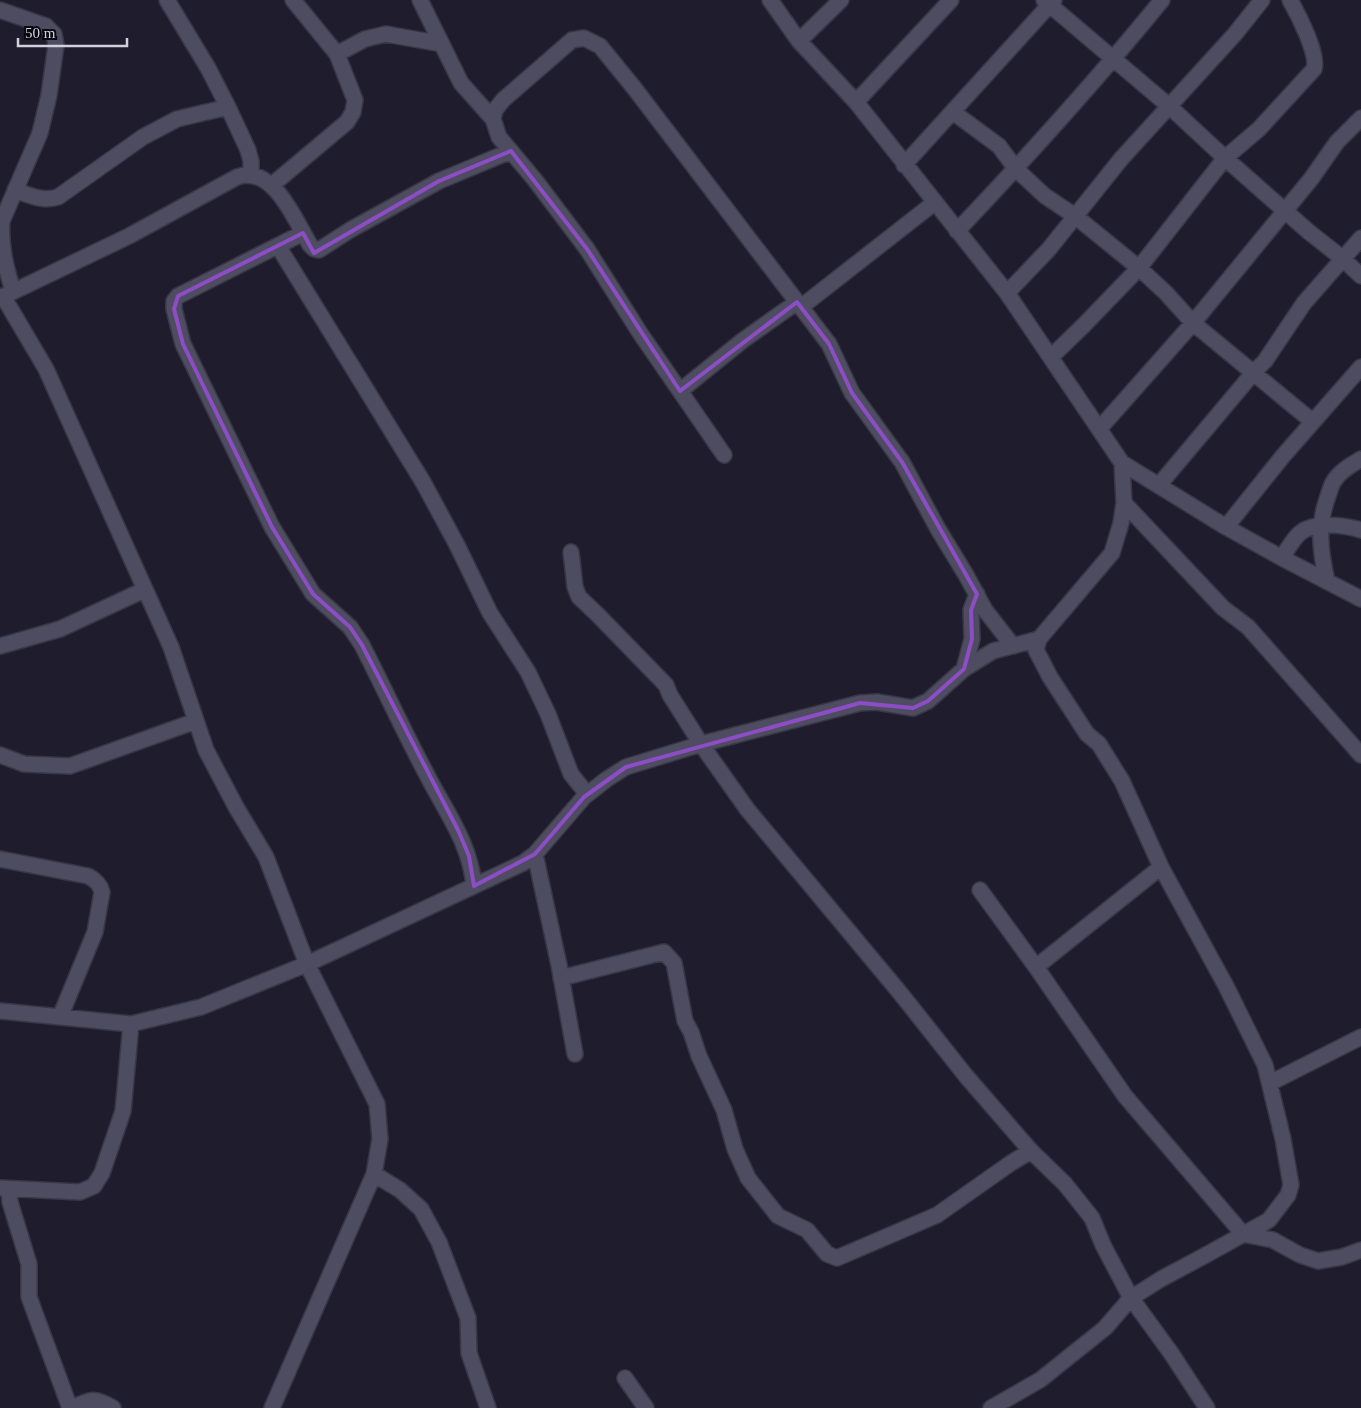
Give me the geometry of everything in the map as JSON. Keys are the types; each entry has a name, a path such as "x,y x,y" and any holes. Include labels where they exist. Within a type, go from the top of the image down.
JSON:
{"street":[{"path":"167,0 208,68 228,107 248,150 251,161 251,174"},
{"path":"272,185 347,122 353,112 355,100 337,54 293,0"},
{"path":"420,0 461,83 493,119 499,137 587,248 640,333 724,455"},
{"path":"770,0 799,41 856,102 1007,293 1122,463 1226,527 1361,599"},
{"path":"799,41 841,0"},
{"path":"856,102 951,0"},
{"path":"957,231 1016,169 1114,60 1162,0"},
{"path":"1007,293 1049,249 1121,159 1235,34 1262,0"},
{"path":"1051,357 1139,268 1225,158 1259,129 1314,69 1315,60 1301,21 1290,0"},
{"path":"904,165 954,112 1050,2 1361,276"},
{"path":"0,10 46,26 54,34 56,45 49,95 40,133 1,221 6,295 46,369 171,647 206,750 236,807 266,857 307,964 377,1104 380,1139 374,1174 272,1408"},
{"path":"337,54 365,39 386,34 442,44"},
{"path":"493,119 496,110 503,100 572,40 584,38 600,46 635,88 829,344 852,393 902,462 985,610 1013,646"},
{"path":"14,190 39,199 50,200 58,197 143,137 177,119 228,107"},
{"path":"954,112 999,146 1016,169 1046,196 1075,216 1139,268 1166,293 1193,323 1313,422"},
{"path":"1100,428 1193,323 1311,179 1337,142 1361,118"},
{"path":"6,295 129,236 237,177 246,174 258,176 272,185 314,249 319,250 350,230 439,181 511,151"},
{"path":"680,391 742,341 799,305 934,203"},
{"path":"303,233 178,296 174,301 174,309 184,344 272,527 313,594 350,627 362,645 427,775 458,830 469,856 474,886"},
{"path":"1159,485 1265,361 1304,303 1361,238"},
{"path":"278,246 427,490 474,576 490,614 528,672 548,714 571,774 587,794"},
{"path":"1226,527 1361,367"},
{"path":"1327,581 1321,554 1320,526 1334,482 1348,466 1361,459"},
{"path":"991,1408 1010,1403 1040,1380 1105,1328 1131,1298 1161,1278 1269,1220 1288,1195 1291,1185 1283,1139 1265,1065 1226,986 1162,868 1122,781 1099,744 1087,734 1050,677 1036,650 1039,638 1112,553 1121,522 1124,503 1122,463"},
{"path":"1124,503 1223,608 1248,627 1361,755"},
{"path":"1282,558 1299,534 1308,528 1347,526 1361,530"},
{"path":"571,552 574,587 579,597 666,685 701,744 747,808 901,994 966,1076 1031,1151 1065,1184 1092,1218 1103,1245 1131,1298 1171,1353 1207,1408"},
{"path":"0,646 60,629 144,590"},
{"path":"964,669 972,639 971,610 977,594"},
{"path":"0,1011 131,1024 201,1007 307,964 523,863 534,854 587,794 607,778 626,767 701,744 860,703 876,702 913,708 928,701 964,669 993,651 1039,638"},
{"path":"0,755 24,764 70,766 196,721"},
{"path":"534,854 561,978 575,1054"},
{"path":"0,859 88,876 96,880 101,886 102,892 94,932 60,1017"},
{"path":"1036,967 1162,868"},
{"path":"980,890 1125,1096 1243,1234 1273,1240 1300,1256 1318,1261 1342,1257 1361,1250"},
{"path":"561,978 664,952 669,957 674,963 685,1021 721,1103 735,1149 748,1178 778,1216 807,1230 827,1254 833,1258 837,1258 937,1215 1003,1168 1031,1151"},
{"path":"113,1408 103,1401 91,1399 72,1408 28,1297 29,1264 5,1189 80,1192 94,1186 102,1174 123,1111 131,1024"},
{"path":"1270,1083 1361,1037"},
{"path":"374,1174 400,1190 421,1209 439,1242 468,1318 469,1354 488,1408"},
{"path":"1269,1220 1286,1247"},
{"path":"625,1378 646,1408"}],"highlighted area":[{"path":"511,151 587,249 680,391 797,302 829,344 852,393 902,462 977,594 971,610 972,639 964,669 928,701 913,708 860,703 626,767 584,797 535,854 474,886 469,856 458,830 362,645 350,627 313,594 272,527 183,344 174,309 178,296 303,233 314,253 439,181"}]}
